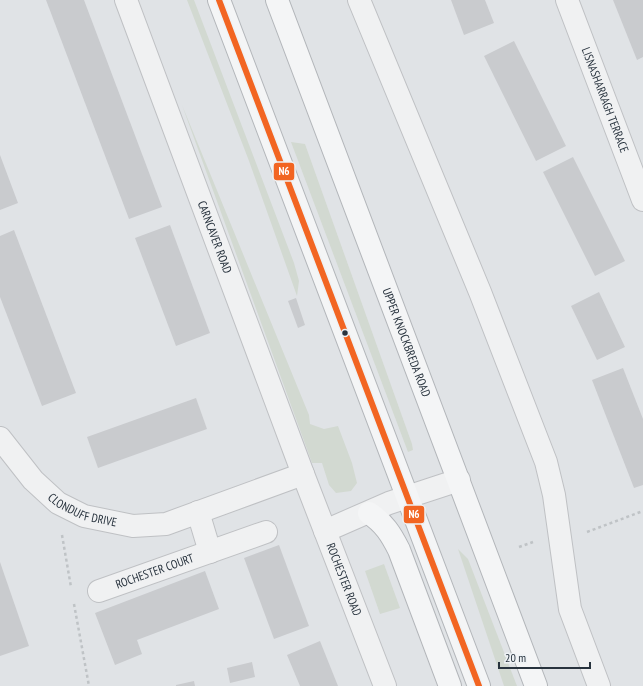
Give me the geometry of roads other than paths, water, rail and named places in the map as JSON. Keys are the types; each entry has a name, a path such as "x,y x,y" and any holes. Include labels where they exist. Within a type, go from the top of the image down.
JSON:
{"highway":[{"path":"219,0 406,497 479,686"},
{"name":"UPPER KNOCKBREDA ROAD","path":"276,0 536,686"},
{"path":"369,513 379,519 391,532 450,686"}],"street":[{"name":"CARNCAVER ROAD","path":"126,0 303,474"},
{"path":"359,0 480,292 546,462 554,495 570,609 599,686"},
{"name":"LISNASHARRAGH TERRACE","path":"567,0 643,200"},
{"name":"CLONDUFF DRIVE","path":"0,438 33,480 58,503 84,516 133,526 166,524 303,474"},
{"name":"ROCHESTER ROAD","path":"303,474 385,686"},
{"path":"325,531 406,497 459,480"},
{"name":"ROCHESTER COURT","path":"198,512 210,552"},
{"name":"ROCHESTER COURT","path":"100,591 266,532"}]}
